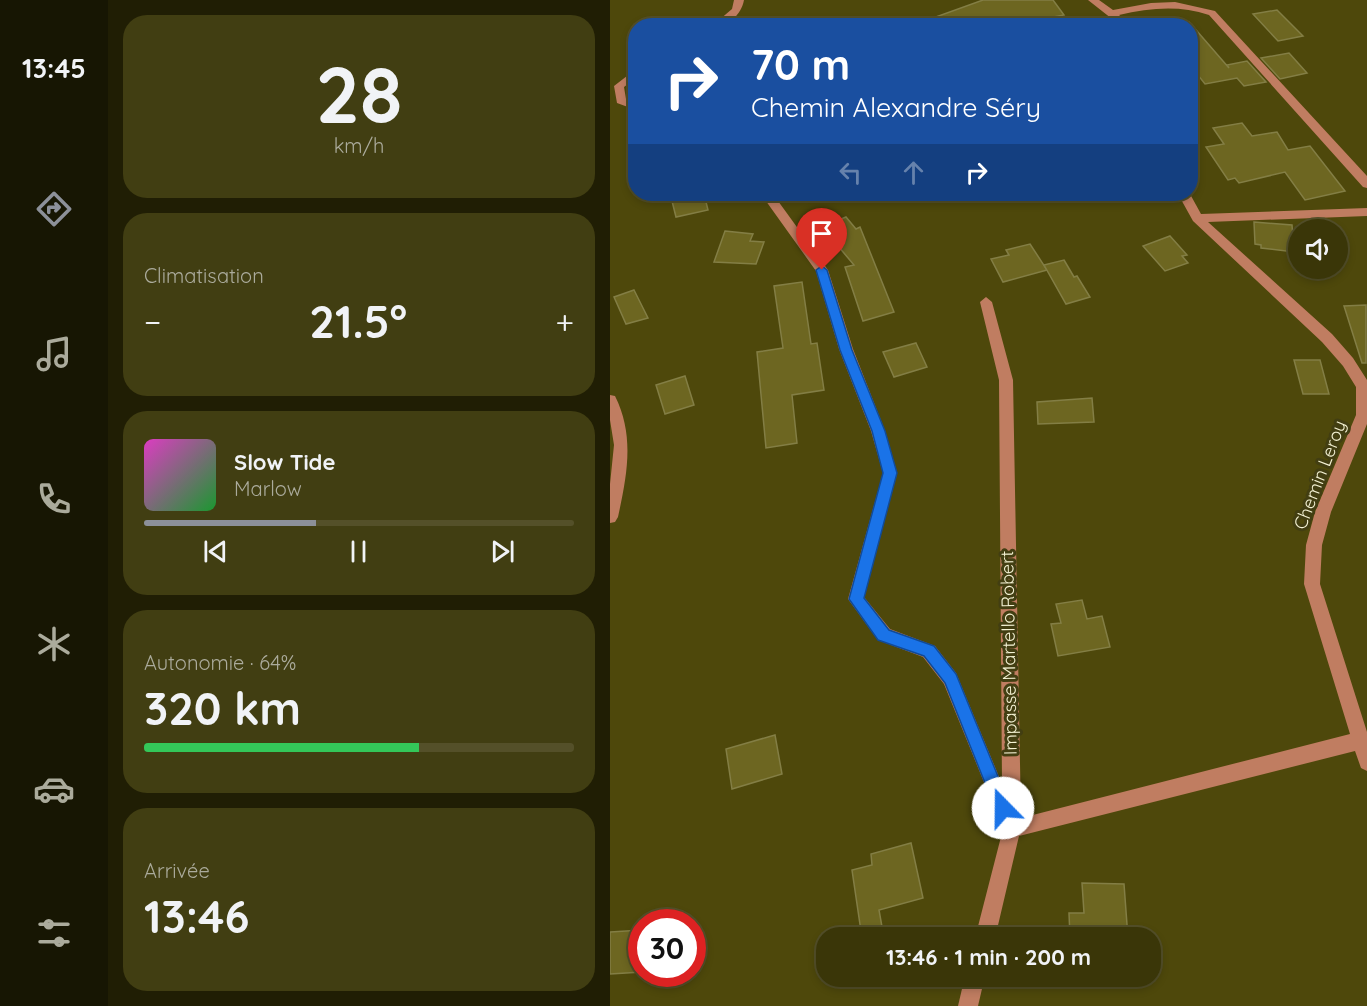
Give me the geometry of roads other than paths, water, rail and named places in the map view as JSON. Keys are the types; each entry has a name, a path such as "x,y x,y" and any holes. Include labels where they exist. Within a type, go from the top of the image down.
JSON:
{"street":[{"path":"726,18 737,10 739,0"},
{"path":"1093,0 1119,18"},
{"path":"1114,13 1169,2 1200,6 1212,13 1366,184"},
{"path":"628,79 619,87 621,101 628,104"},
{"path":"772,201 822,270 846,350 878,431 890,473 856,599 884,635 929,651 950,679 1012,829 1358,741"},
{"name":"Chemin Leroy","path":"1188,201 1197,218 1327,338 1348,362 1363,386 1363,415 1323,512 1314,544 1312,584 1366,762"},
{"path":"1197,218 1366,212"},
{"name":"Impasse Martello Robert","path":"986,302 1006,380 1012,829 988,927"},
{"path":"610,400 623,455 610,517"},
{"path":"968,1006 972,987"}]}
